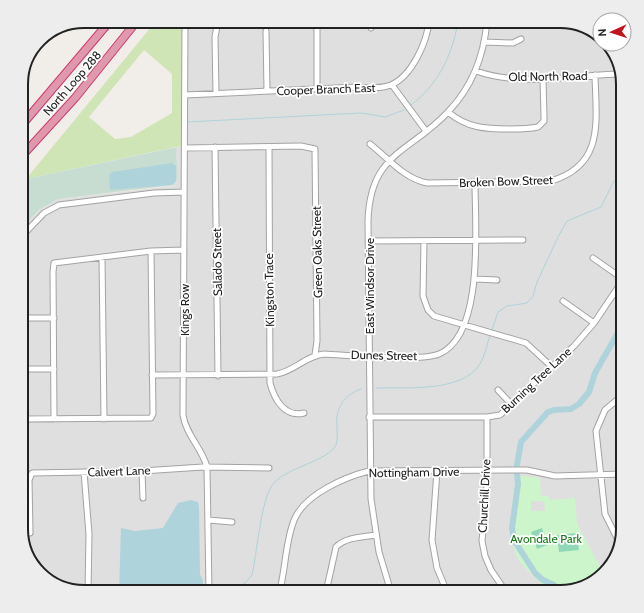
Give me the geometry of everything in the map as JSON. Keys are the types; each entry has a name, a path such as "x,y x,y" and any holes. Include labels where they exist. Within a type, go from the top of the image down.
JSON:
{"highway":[{"name":"North Loop 288","path":"28,118 104,28"},
{"name":"North Loop 288","path":"28,149 75,98 131,28"}],"street":[{"name":"Kings Row","path":"185,28 184,422 190,437 202,454 207,467 209,585"},
{"path":"216,93 215,37 217,28"},
{"path":"317,28 318,89"},
{"name":"Cooper Branch East","path":"185,95 374,88 392,85 403,76 420,53 428,28"},
{"name":"East Windsor Drive","path":"389,585 376,535 369,471 368,241 370,199 379,175 389,160 448,112 467,87 476,71 484,42 486,28"},
{"path":"266,31 266,91"},
{"path":"484,42 512,42 521,39"},
{"name":"Old North Road","path":"476,71 506,78 543,78 615,74"},
{"name":"Broken Bow Street","path":"370,144 406,175 421,182 475,183 551,181 565,177 578,168 589,155 596,134 595,75"},
{"path":"448,112 461,122 476,128 493,129 538,127 542,124 544,117 543,78"},
{"path":"392,85 426,131"},
{"name":"Green Oaks Street","path":"269,147 301,146 315,149 317,334 315,355"},
{"name":"Salado Street","path":"215,147 218,376"},
{"path":"185,148 269,147"},
{"name":"Kingston Trace","path":"269,147 271,389 281,407 289,412 299,414 304,413"},
{"name":"Dunes Street","path":"315,355 417,357 439,354 455,343 464,324 475,279 475,183"},
{"path":"28,230 44,213 59,205 164,192 184,192"},
{"path":"368,241 523,240"},
{"path":"424,241 422,296 424,304 434,316 526,343 551,366"},
{"path":"54,419 54,263 151,251 184,250"},
{"path":"28,419 151,418 153,414 151,251"},
{"path":"102,257 104,419"},
{"path":"593,258 616,274"},
{"path":"475,279 497,280"},
{"name":"Burning Tree Lane","path":"369,417 487,417 500,415 574,346 594,323 616,290"},
{"path":"562,301 594,323"},
{"path":"28,318 54,318"},
{"path":"152,375 270,375 292,370 305,360 315,355"},
{"path":"28,369 54,369"},
{"path":"498,390 512,405"},
{"path":"615,535 605,514 600,475 597,427 605,410 616,402"},
{"name":"Churchill Drive","path":"487,417 487,471 482,541 485,556 502,585"},
{"name":"Calvert Lane","path":"30,533 29,480 31,474 142,471 207,467 269,468"},
{"name":"Nottingham Drive","path":"281,585 292,528 299,512 316,495 346,480 369,471 527,470 555,476 616,474"},
{"path":"142,471 143,498"},
{"path":"437,471 432,540 437,568 443,585"},
{"path":"84,472 89,534 88,585"},
{"path":"208,520 232,522"},
{"path":"328,585 336,547 340,543 360,537 376,535"}],"shaded area":[{"path":"185,28 560,28 582,32 592,38 592,52 606,52 612,62 616,80 616,529 612,551 600,569 582,581 560,585 84,585 62,581 44,569 34,554 28,533 28,221 40,209 58,199 172,186 177,180 177,147 185,145"},
{"path":"531,501 544,501 545,511 531,511"}],"green space":[{"path":"150,28 185,28 185,145 28,179 28,177","holes":["144,50 172,74 172,113 131,137 115,139 89,117"]},
{"path":"177,147 176,156 178,172 174,185 58,199 40,209 28,221 28,179"},
{"name":"Avondale Park","path":"516,475 540,478 541,496 549,496 549,500 575,498 577,524 601,568 582,581 571,584 543,585 524,567 516,553 511,532"},
{"path":"542,528 547,545 537,549 531,532"},
{"path":"577,533 579,550 559,552 557,535"}],"water":[{"path":"172,163 176,166 176,181 172,185 110,190 109,175 112,172"},
{"path":"191,500 198,502 200,574 203,585 119,585 121,528 135,531 163,528 178,503"}],"waterway":[{"path":"411,105 429,88 443,68 457,28"},
{"path":"187,122 361,113 385,117 404,110"},
{"path":"492,330 498,312 507,306 527,303 533,296 537,282 567,221 601,207 616,180"},
{"path":"376,388 417,388 447,384 460,380 472,373 480,364 485,354 490,335"},
{"path":"517,465 521,442 548,412 554,410 571,409 579,404 589,392 595,373 616,336"},
{"path":"241,585 252,575 263,512 266,500 274,483 280,477 317,460 332,451 337,443 337,420 339,408 345,399 361,389"},
{"path":"517,474 518,484 512,528 514,540 535,573 543,580 554,585"}]}
